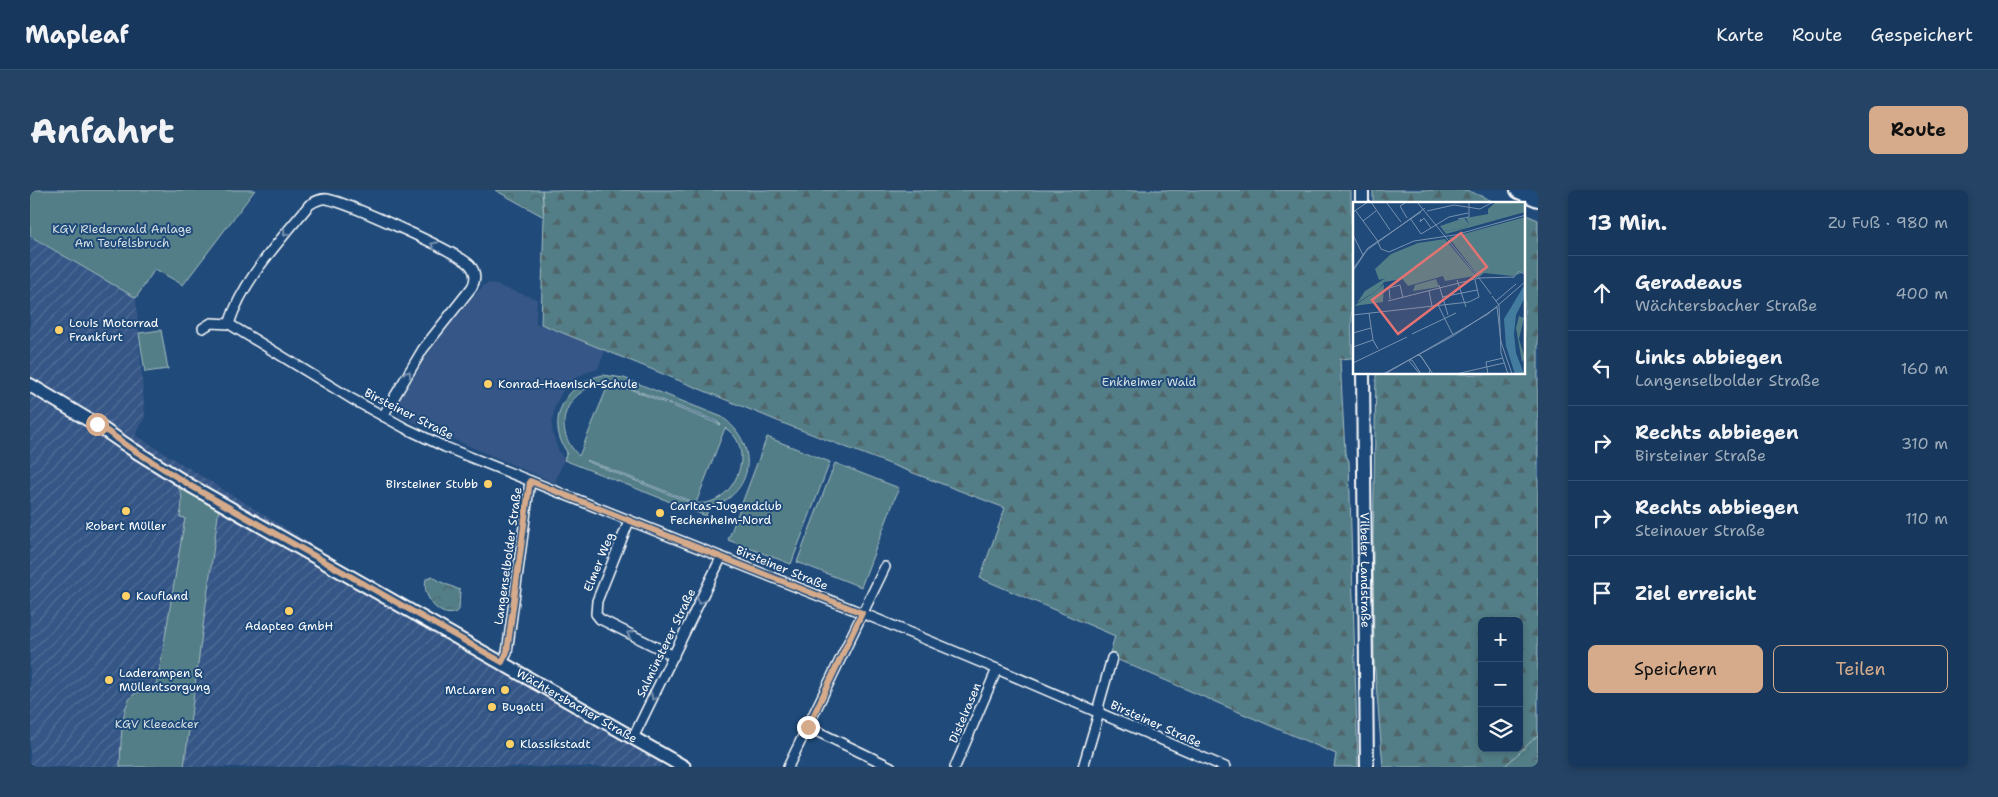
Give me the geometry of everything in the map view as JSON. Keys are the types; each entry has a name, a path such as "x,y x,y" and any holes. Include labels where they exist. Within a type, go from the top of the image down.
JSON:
{"highway":[{"path":"1519,190 1538,198"}],"street":[{"path":"202,328 211,323 229,324 234,308 262,264 309,205 316,201 328,200 398,228 461,259 472,268 475,280 472,287 423,348 383,416"},
{"name":"Birsteiner Straße","path":"229,324 352,399 445,447 862,613 997,669 1218,766"},
{"name":"Vilbeler Landstraße","path":"1363,375 1367,767"},
{"name":"Wächtersbacher Straße","path":"30,385 97,424 132,449 191,486 684,767"},
{"name":"Langenselbolder Straße","path":"502,662 507,652 530,481"},
{"name":"Elmer Weg","path":"629,521 597,601 596,614 600,619 674,656"},
{"name":"Salmünsterer Straße","path":"633,738 721,558"},
{"path":"788,767 885,568"},
{"path":"1083,767 1099,713 1099,704 1112,658"},
{"name":"Distelrasen","path":"955,767 997,669"},
{"path":"808,727 891,767"}],"shaded area":[{"path":"30,237 136,298 145,417 135,435 662,761 661,767 184,767 219,509 176,485 182,495 180,517 185,518 158,679 153,687 132,696 126,702 121,739 120,767 30,767"},
{"name":"Konrad-Haenisch-Schule","path":"490,283 537,299 536,323 606,349 598,369 585,373 573,380 562,392 555,406 552,424 553,434 564,459 555,483 401,417 396,410 396,405 434,345 469,301 484,285"}],"green space":[{"name":"KGV Riederwald Anlage Am Teufelsbruch","path":"30,190 255,190 183,285 155,269 136,298 30,236"},
{"path":"495,190 542,190 544,217"},
{"name":"Enkheimer Wald","path":"542,190 1351,190 1352,358 1340,359 1345,453 1349,461 1358,767 1334,767 1336,754 1109,656 1115,636 980,578 1005,508 785,424 541,324 544,217"},
{"path":"1373,190 1467,190 1494,202 1373,202"},
{"path":"1526,215 1538,220 1538,767 1383,767 1374,659 1373,547 1376,375 1526,375"},
{"path":"161,330 168,369 145,372 139,333"},
{"path":"603,375 624,378 722,417 734,428 747,454 747,468 743,481 735,492 724,501 708,508 706,516 564,460 567,452 560,440 559,415 563,404 570,394 579,385","holes":["606,382 609,383 579,456 565,433 564,421 572,401 581,392","617,384 716,421 721,425","725,428 735,437 740,449 741,462 738,475 731,487 721,496 710,502 696,503","586,461 690,501 686,501"]},
{"path":"767,437 830,462 791,564 728,540"},
{"path":"835,463 899,488 861,587 797,562"},
{"name":"KGV Kleeacker","path":"173,482 219,508 184,767 120,767 123,718 129,700 136,693 154,686 158,679 185,518 180,517 181,494"},
{"path":"432,576 460,590 459,610 453,613 446,613 440,611 430,601 425,586 426,579"},
{"path":"1538,735 1538,767 1504,767 1520,752 1523,752 1523,749"}],"place":[{"name":"Louis Motorrad Frankfurt","path":"59,330"},
{"name":"Konrad-Haenisch-Schule","path":"488,384"},
{"name":"Birsteiner Stubb","path":"488,484"},
{"name":"Robert Müller","path":"126,511"},
{"name":"Caritas-Jugendclub Fechenheim-Nord","path":"660,513"},
{"name":"Kaufland","path":"126,596"},
{"name":"Adapteo GmbH","path":"289,611"},
{"name":"Laderampen & Müllentsorgung","path":"109,680"},
{"name":"McLaren","path":"505,690"},
{"name":"Bugatti","path":"492,707"},
{"name":"Klassikstadt","path":"510,744"}],"route":[{"path":"97,424 132,449 191,486 502,662 507,652 530,481 862,613 808,727"}]}
